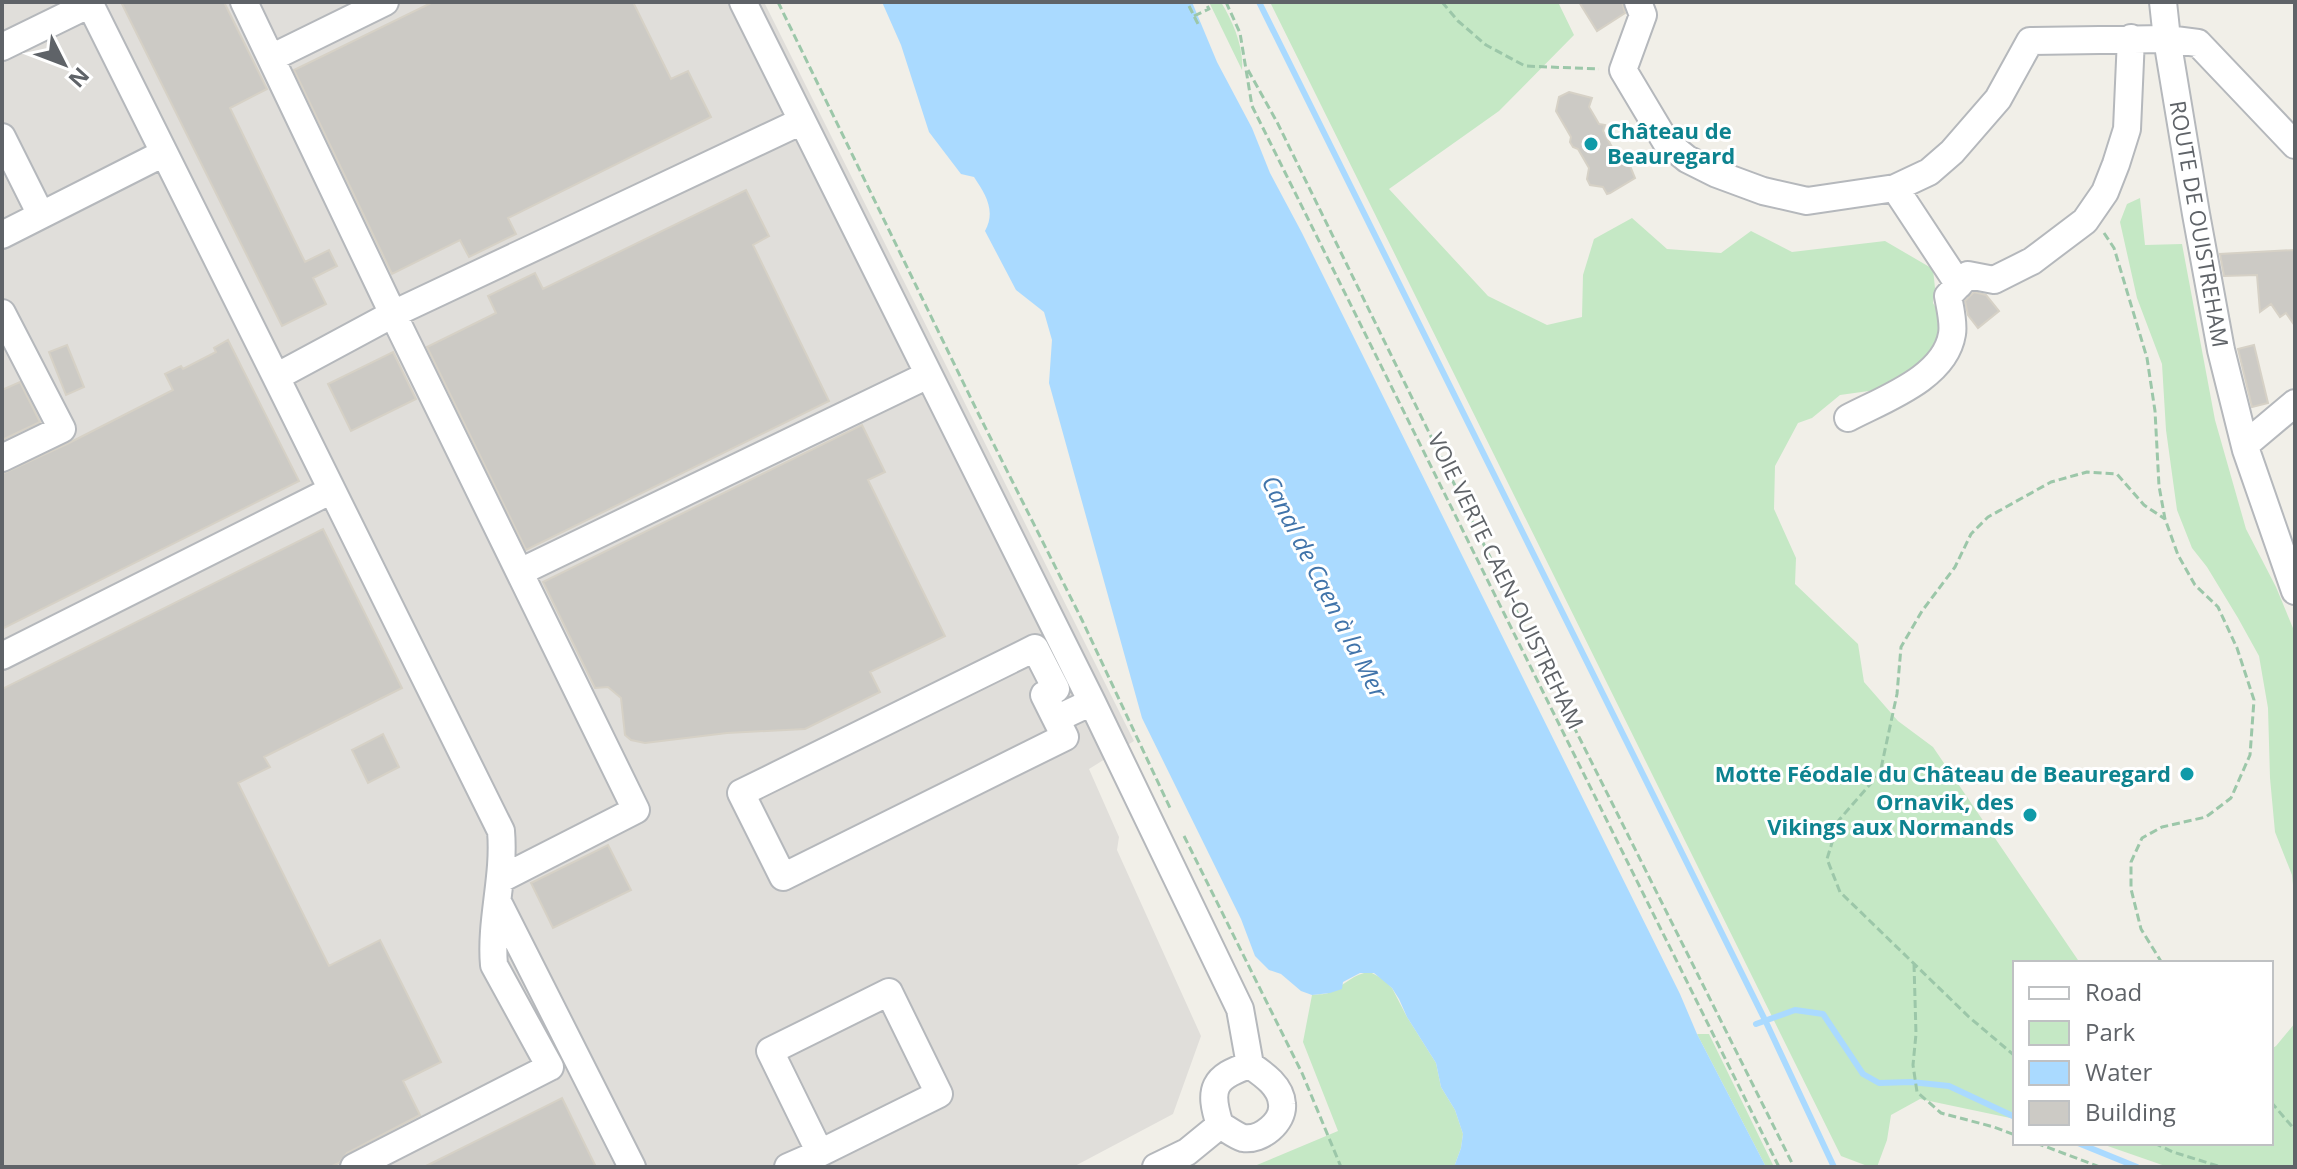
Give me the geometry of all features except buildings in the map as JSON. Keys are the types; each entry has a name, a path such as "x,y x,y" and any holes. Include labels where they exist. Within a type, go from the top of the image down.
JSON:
{"street":[{"path":"244,2 636,810 499,890"},
{"path":"271,58 385,2"},
{"path":"743,2 1092,702 1240,1009 1250,1065 1270,1080 1283,1101 1280,1116 1265,1134 1244,1138 1220,1125 1213,1091 1228,1072 1250,1065"},
{"path":"1638,2 1643,15 1623,70 1666,142 1687,159 1717,174 1763,191 1807,201 1895,188 1929,172 1952,152 1998,99 2030,41 2131,38 2198,43 2295,145"},
{"name":"ROUTE DE OUISTREHAM","path":"2163,2 2221,350 2245,445 2295,591"},
{"path":"2,47 89,3 501,831 503,853 492,950 494,965 550,1067 354,1167"},
{"path":"1848,418 1920,380 1942,360 1953,333 1948,296 1968,275 1994,280 2032,261 2085,221 2105,192 2127,129 2131,38"},
{"path":"276,377 393,314 802,121"},
{"path":"2,137 41,215"},
{"path":"2,235 164,153"},
{"path":"1895,188 1959,285"},
{"path":"2,313 62,429 2,458"},
{"path":"520,572 928,375"},
{"path":"2245,445 2295,403"},
{"path":"2,656 332,490"},
{"path":"1035,648 1056,689 1044,695 1056,719 1065,737 783,877 741,793 1035,648"},
{"path":"1056,719 1092,702"},
{"path":"499,890 632,1167"},
{"path":"788,1167 820,1153 939,1094 889,992 770,1051 820,1153"},
{"path":"1156,1167 1187,1152 1220,1125"}],"path":[{"path":"778,2 1082,620 1172,812"},
{"path":"1194,16 1209,9 1205,2"},
{"name":"VOIE VERTE CAEN-OUISTREHAM","path":"1226,2 1240,33 1252,106 1779,1167"},
{"path":"1441,2 1486,45 1525,66 1623,70"},
{"path":"1189,6 1199,26"},
{"path":"1246,67 1277,122 1535,649 1794,1167"},
{"path":"2090,213 2114,248 2147,358 2165,519 2178,555 2195,585 2218,607 2237,648 2254,700 2250,755 2231,798 2206,817 2162,827 2142,838 2131,862 2131,889 2141,929 2161,961"},
{"path":"2013,1054 1969,1017 1840,892 1827,859 1839,820 1880,773 1897,694 1901,647 1922,611 1955,567 1971,534 1988,517 2051,482 2087,472 2117,474 2144,505 2165,519"},
{"path":"1179,826 1302,1073 1341,1167"},
{"path":"1914,964 1916,1034 1913,1065 1917,1092 1941,1113 2013,1134"},
{"path":"2273,1104 2295,1130"},
{"path":"2041,1145 2100,1167"},
{"path":"2158,1145 2221,1167"}],"shaded area":[{"path":"2,2 764,2 1134,741 1089,769 1119,837 1117,850 1201,1036 1173,1114 1073,1167 2,1167"}],"green space":[{"path":"1209,2 1221,2 1230,18 1237,35 1242,70"},
{"path":"1270,2 1558,2 1574,35 1499,111 1389,189 1488,296 1547,325 1582,317 1583,275 1594,239 1632,218 1667,249 1721,253 1751,231 1792,252 1885,241 1933,269 1933,303 1940,315 1940,344 1921,366 1876,390 1840,395 1812,418 1798,423 1775,466 1774,509 1796,558 1795,584 1858,644 1864,682 1898,721 1933,747 2079,961 2013,961 2013,1119 1920,1099 1891,1115 1887,1140 1877,1167 1841,1156"},
{"path":"2140,198 2145,245 2182,244 2215,420 2246,529 2276,587 2295,633 2295,905 2292,875 2275,832 2268,708 2259,656 2207,567 2192,548 2177,510 2166,430 2162,364 2137,298 2120,222 2127,204"},
{"path":"1370,972 1392,988 1436,1063 1441,1087 1455,1110 1463,1134 1454,1167 1252,1167 1338,1131 1303,1042 1312,995 1325,994 1354,977"},
{"path":"2295,1023 2295,1167 2168,1167 2105,1145 2273,1145 2273,1048"},
{"path":"1697,1034 1709,1034 1774,1167 1766,1167"}],"water":[{"name":"Canal de Caen à la Mer","path":"882,2 1192,2 1270,173 1766,1167 1454,1167 1463,1134 1455,1110 1441,1087 1436,1063 1392,988 1374,973 1360,973 1343,982 1342,989 1312,995 1301,991 1281,974 1269,970 1255,956 1241,919 1142,718 1049,383 1052,340 1044,312 1016,290 985,231 990,210 974,177 961,174 929,132 901,45"}],"waterway":[{"path":"1259,2 1765,1020 1834,1167"},
{"path":"1756,1024 1795,1010 1823,1014 1863,1074 1879,1083 1949,1086 2013,1116"},
{"path":"2083,1145 2137,1167"}],"place":[{"name":"Château de Beauregard","path":"1591,144"},
{"name":"Motte Féodale du Château de Beauregard","path":"2187,774"},
{"name":"Ornavik, des Vikings aux Normands","path":"2030,815"}]}
